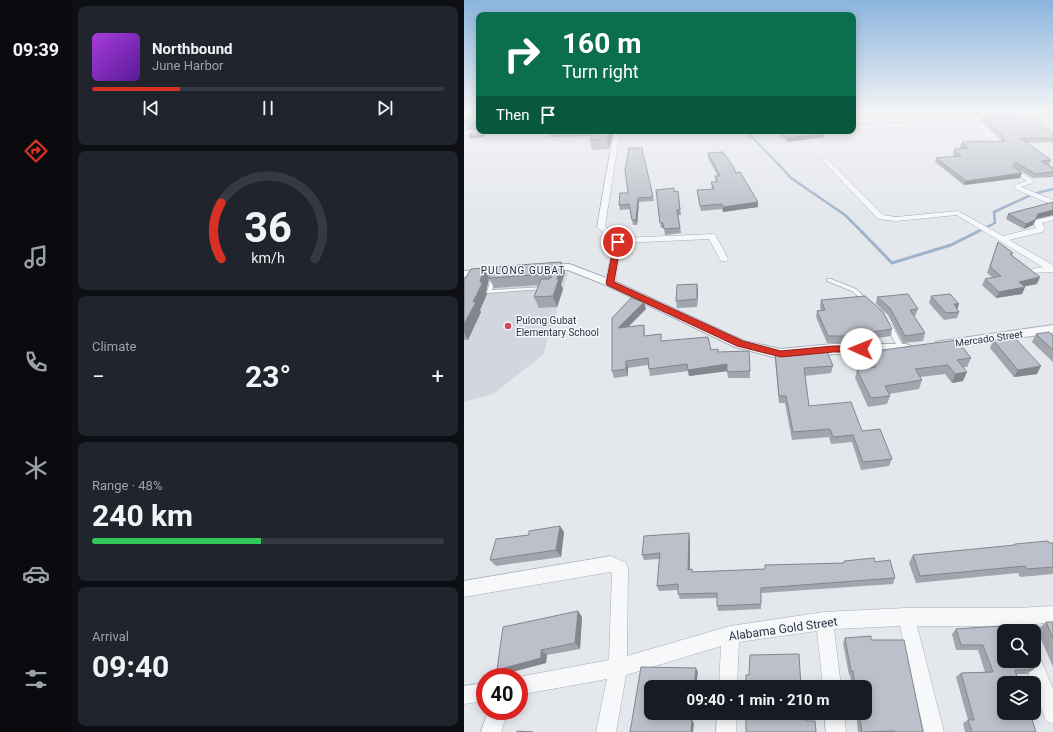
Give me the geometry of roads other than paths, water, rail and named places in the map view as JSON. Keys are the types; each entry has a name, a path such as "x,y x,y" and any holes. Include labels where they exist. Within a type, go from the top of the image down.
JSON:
{"street":[{"path":"615,145 601,227 618,242 712,236 724,259"},
{"path":"825,160 881,217 896,219 958,213 1052,268"},
{"path":"1015,170 1032,182 1017,186 1018,188 1053,203"},
{"path":"1001,239 1039,230 1041,228 1038,224 1039,222 1053,218"},
{"path":"610,283 618,242"},
{"name":"Mercado Street","path":"464,274 569,267 610,283 740,344 781,354 833,349 902,350 1053,329"},
{"path":"1034,271 1052,268"},
{"path":"464,588 611,564 620,569 618,668 606,732"},
{"name":"Alabama Gold Street","path":"528,684 618,668 730,635 824,621 906,617 1020,624 1053,614"},
{"path":"906,617 934,732"},
{"path":"824,621 831,680"},
{"path":"728,680 730,635"},
{"path":"1036,668 1053,714"},
{"path":"464,695 476,693"},
{"path":"491,732 495,720"},
{"path":"726,732 727,720"},
{"path":"835,720 836,732"}],"lane":[{"path":"495,272 489,292 552,287"},
{"path":"829,280 857,292 870,304"},
{"path":"885,317 902,350"}],"waterway":[{"path":"760,145 779,165"},
{"path":"778,164 791,178 845,215 862,232"},
{"path":"1033,194 1053,189"},
{"path":"862,232 892,263 951,245 995,223 994,212 1031,195"}],"place":[{"name":"Pulong Gubat Elementary School","path":"508,326"}],"district":[{"name":"PULONG GUBAT","path":"523,270"}]}
